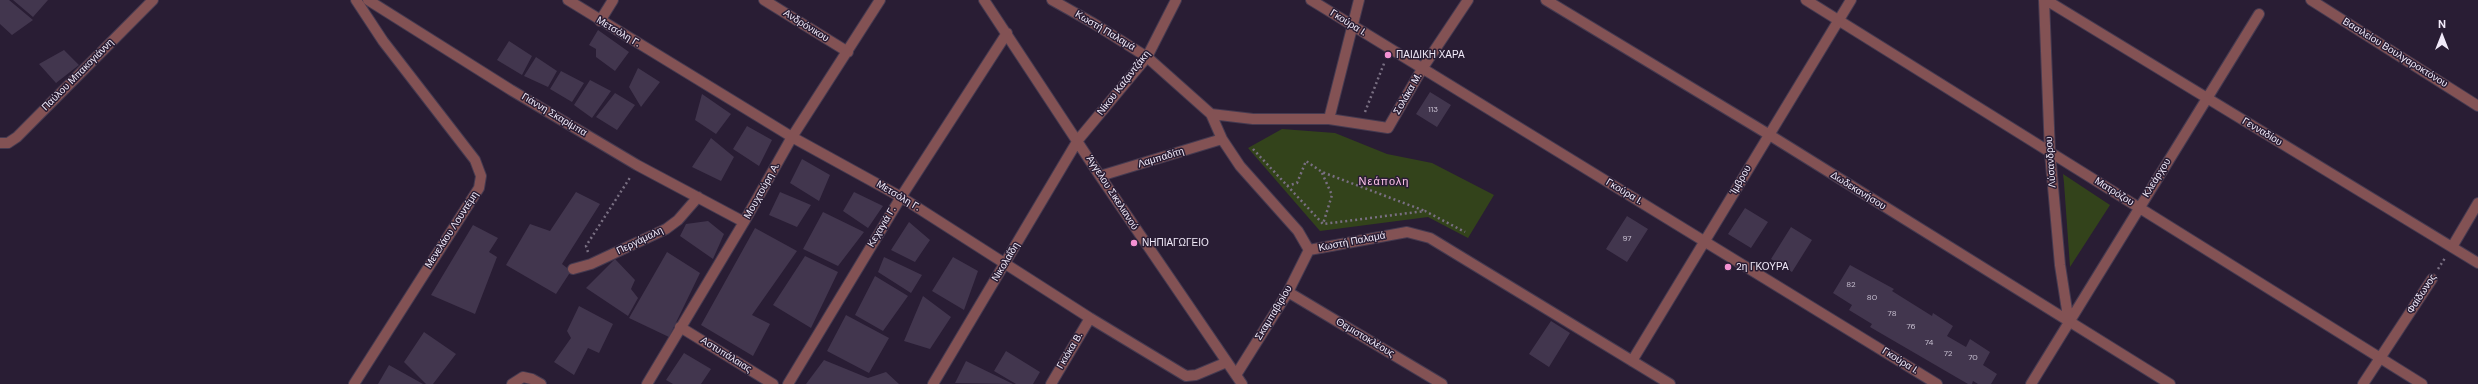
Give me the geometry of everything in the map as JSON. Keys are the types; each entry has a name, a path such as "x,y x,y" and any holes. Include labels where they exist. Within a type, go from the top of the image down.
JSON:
{"street":[{"name":"Παύλου Μπακογιάννη","path":"0,143 8,143 17,137 153,0"},
{"name":"Μενελάου Λουντέμη","path":"354,384 479,188 481,176 475,160 383,41 356,0"},
{"name":"Γιάννη Σκαρίμπα","path":"368,0 511,90 637,165 744,222"},
{"name":"Μετσόλη Γ.","path":"568,0 600,21 792,137 901,197 1090,318 1186,376 1196,375 1227,362"},
{"path":"600,21 613,0"},
{"name":"Ανδρόνικου","path":"764,0 848,52"},
{"name":"Μουχτούρη Α.","path":"647,384 744,222 792,137 880,0"},
{"name":"Άγγελου Σικελιανού","path":"984,0 1078,140 1100,176 1242,384"},
{"name":"Κωστή Παλαμά","path":"1052,0 1093,23 1147,57 1211,114 1222,139 1240,166 1298,232 1309,250 1407,232 1430,238 1632,361 1657,381 1670,384"},
{"name":"Νίκου Καζαντζάκη","path":"1078,140 1147,57 1176,0"},
{"name":"Γκούρα Ι.","path":"1311,0 1937,384"},
{"path":"1211,114 1252,119 1329,119 1359,0"},
{"name":"Σολάκα Μ.","path":"1329,119 1388,128 1422,69 1468,0"},
{"name":"Δωδεκανήσου","path":"1546,0 1768,134 2068,323 2170,384"},
{"name":"Ματρόζου","path":"1806,0 2422,384"},
{"name":"Ίμβρου","path":"1632,361 1850,0"},
{"name":"Γενναδίου","path":"2045,0 2478,263"},
{"name":"Λύσανδρου","path":"2045,0 2050,153 2060,265 2068,323"},
{"name":"Βασιλείου Βουλγαροκτόνου","path":"2311,0 2478,106"},
{"name":"Κλεάρχου","path":"2031,384 2259,14"},
{"name":"Κεχαγιά Γ.","path":"788,384 901,197 1007,33"},
{"name":"Λαμπαδίτη","path":"1100,176 1222,139"},
{"name":"Νικολαΐδη","path":"933,384 1078,140"},
{"name":"Περγάμαλη","path":"573,269 592,264 666,229 678,220 698,197"},
{"path":"2452,247 2478,203"},
{"name":"Σκαμπαβιρίου","path":"1236,375 1288,292 1309,250"},
{"name":"Φαίδωνος","path":"2363,384 2432,279"},
{"name":"Θεμιστοκλέους","path":"1288,292 1442,384"},
{"name":"Γκιόκα Β.","path":"1051,384 1090,318"},
{"name":"Αστυπάλαιας","path":"680,327 773,384"},
{"path":"512,384 523,377 536,381"}],"path":[{"path":"1362,118 1384,62"},
{"path":"1253,149 1323,224"},
{"path":"1287,186 1297,184 1306,161 1322,172 1426,211 1465,232"},
{"path":"592,264 586,246 620,196 637,165"},
{"path":"1322,172 1329,185 1332,195 1323,224"},
{"path":"1323,224 1426,211"},
{"name":"Φαίδωνος","path":"2432,279 2452,247"}],"green space":[{"path":"1282,129 1335,133 1387,154 1432,163 1494,195 1468,238 1428,217 1320,231 1248,148"},
{"path":"2063,174 2110,205 2070,267 2064,183"}],"building":[{"path":"0,0 9,0 33,20 12,35 0,24"},
{"path":"13,0 48,0 33,17"},
{"path":"598,30 629,52 615,71 596,57 596,49 589,45"},
{"path":"509,41 532,56 522,75 497,60"},
{"path":"64,50 79,65 56,83 39,64"},
{"path":"536,57 557,71 548,87 524,76"},
{"path":"638,68 660,82 641,107 629,87"},
{"path":"561,71 584,83 572,102 550,89"},
{"path":"590,80 611,91 592,118 574,105"},
{"path":"1430,92 1451,105 1437,127 1416,114"},
{"path":"615,93 635,105 617,130 596,117"},
{"path":"702,94 731,114 716,134 695,120"},
{"path":"747,126 772,140 759,166 733,149"},
{"path":"711,138 734,157 721,181 692,167"},
{"path":"802,159 830,175 819,201 790,183"},
{"path":"576,192 600,204 562,264 571,271 556,294 506,265 530,224 550,231"},
{"path":"780,192 811,205 797,227 769,215"},
{"path":"854,192 883,206 868,228 843,211"},
{"path":"1745,208 1768,222 1751,248 1728,234"},
{"path":"823,212 864,232 838,266 803,249"},
{"path":"1627,216 1648,229 1627,262 1606,249"},
{"path":"708,221 724,234 713,259 680,236 686,224"},
{"path":"909,222 930,240 915,262 891,250"},
{"path":"473,225 498,238 489,252 497,257 475,314 431,295"},
{"path":"1791,227 1812,240 1792,272 1771,259"},
{"path":"755,228 797,251 752,315 770,324 753,356 701,325"},
{"path":"667,252 700,273 669,337 629,318"},
{"path":"805,256 838,272 811,328 773,305"},
{"path":"884,257 922,275 911,293 878,272"},
{"path":"953,257 978,271 964,310 932,291"},
{"path":"615,259 635,280 631,289 638,298 628,316 586,288"},
{"path":"1850,265 1894,289 1892,291 1932,316 1933,313 1953,326 1947,336 1966,347 1970,339 1990,352 1983,365 1997,374 1991,384 1978,384 1973,381 1972,384 1968,384 1870,327 1872,324 1849,310 1852,305 1833,293"},
{"path":"875,276 908,296 883,331 855,315"},
{"path":"923,296 951,317 930,349 904,341"},
{"path":"579,306 613,324 599,353 588,348 574,375 554,362 571,338 567,331"},
{"path":"846,315 889,338 869,373 827,351"},
{"path":"1551,321 1570,333 1549,367 1529,354"},
{"path":"424,332 456,354 433,384 426,384 404,362"},
{"path":"1006,351 1040,372 1033,384 1016,384 994,371"},
{"path":"684,353 711,369 701,384 673,384 666,380"},
{"path":"824,360 868,378 886,372 899,384 806,384"},
{"path":"966,361 1013,384 955,383"},
{"path":"389,365 423,384 378,384"}],"place":[{"name":"ΠΑΙΔΙΚΗ ΧΑΡΑ","path":"1388,55"},
{"name":"ΝΗΠΙΑΓΩΓΕΙΟ","path":"1134,243"},
{"name":"2η ΓΚΟΥΡΑ","path":"1728,267"}],"district":[{"name":"Νεάπολη","path":"1384,182"}]}
